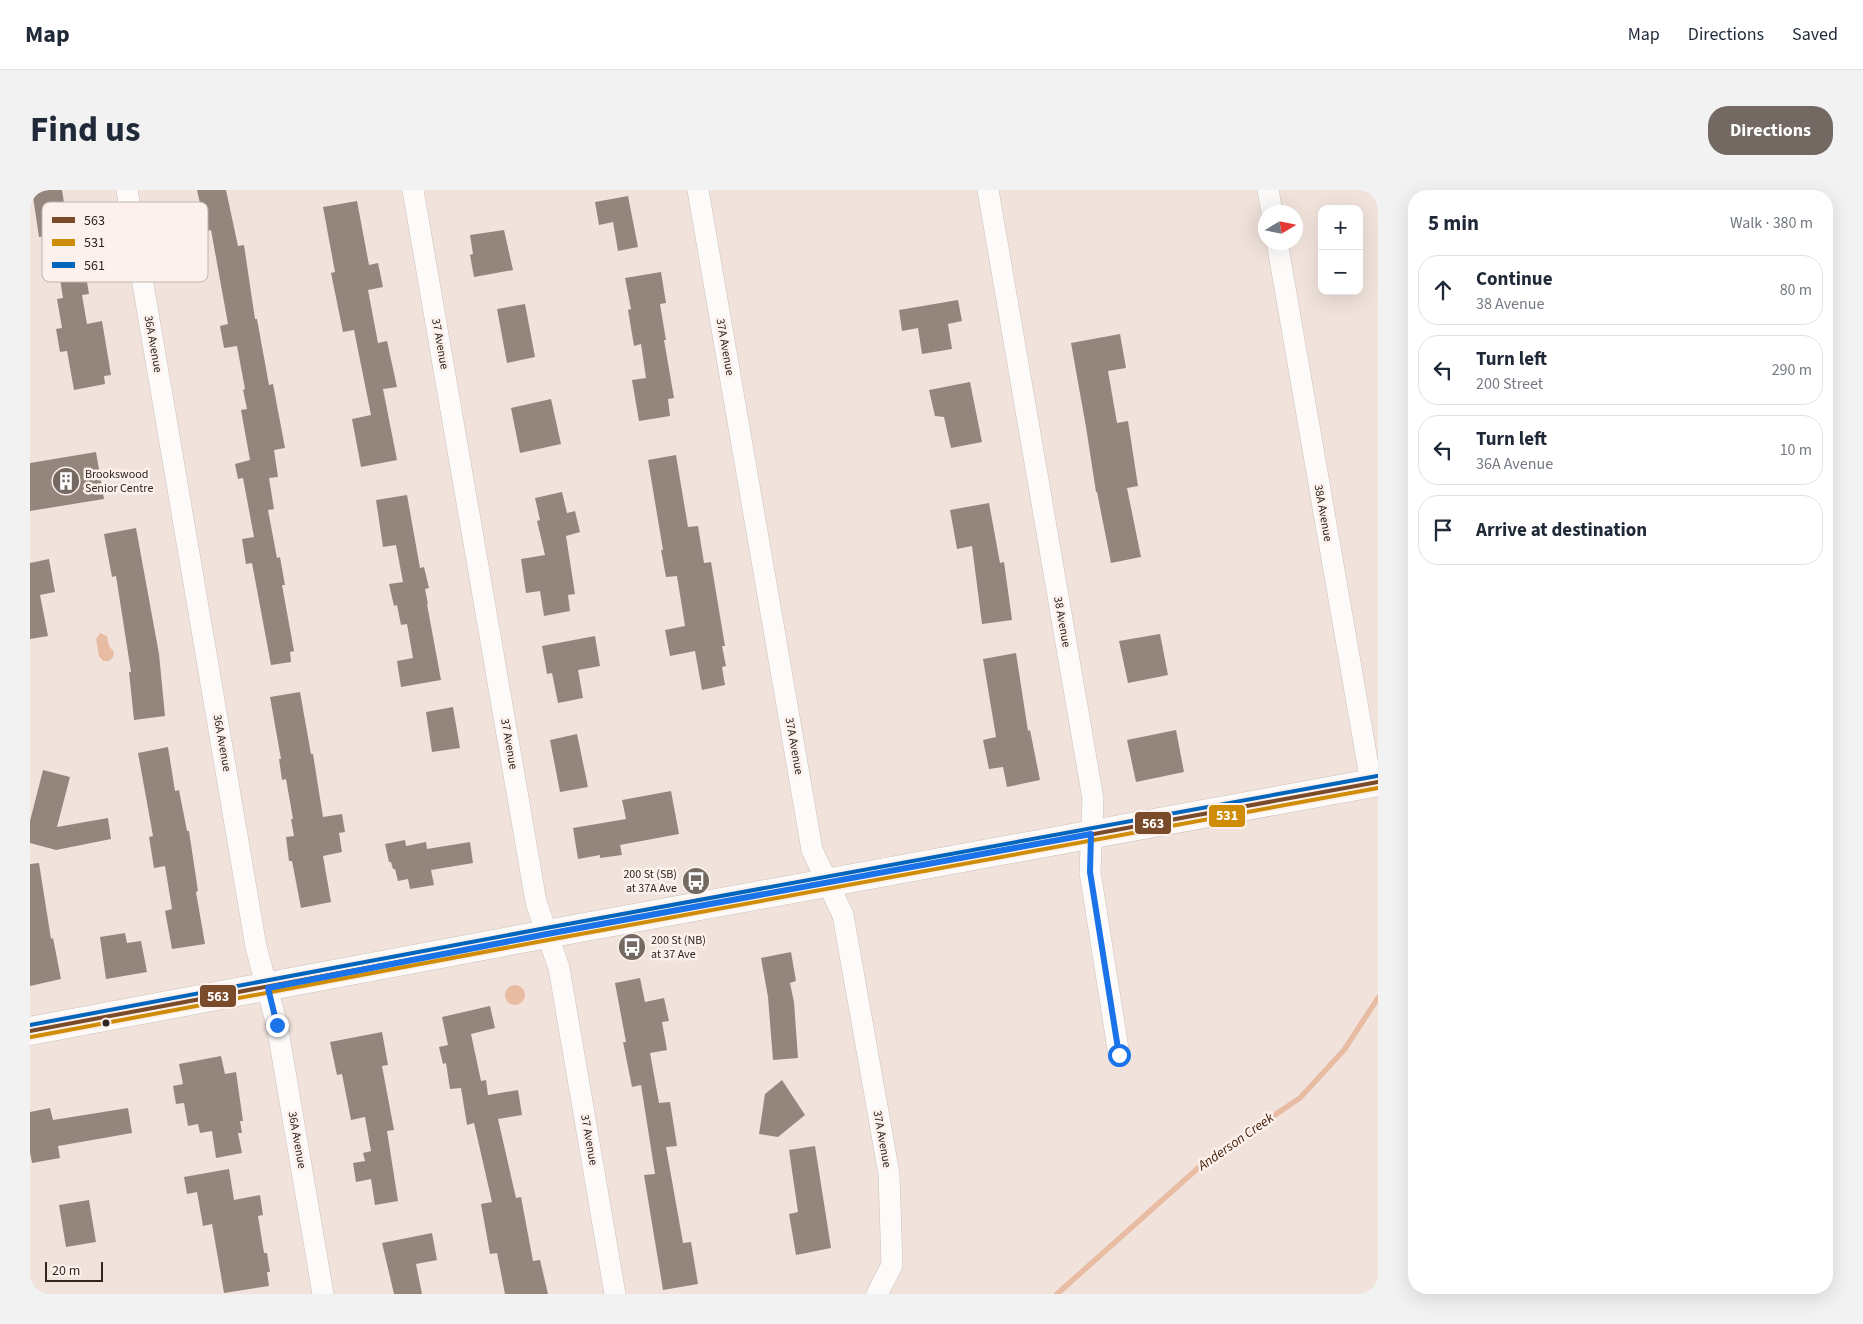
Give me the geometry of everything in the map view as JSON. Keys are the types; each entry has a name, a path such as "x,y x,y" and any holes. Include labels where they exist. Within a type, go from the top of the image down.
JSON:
{"main road":[{"path":"30,1031 268,988 826,882 1374,783"}],"street":[{"name":"37 Avenue","path":"413,190 536,902 559,968 615,1294"},
{"name":"37A Avenue","path":"698,190 812,850 843,915 888,1174 892,1265 877,1294"},
{"name":"38 Avenue","path":"988,190 1093,799 1090,872 1119,1055"},
{"path":"1268,190 1271,205"},
{"name":"38A Avenue","path":"1278,250 1374,783"},
{"name":"36A Avenue","path":"143,282 256,947 277,1025 323,1294"}],"shaded area":[{"path":"100,633 107,636 109,646 114,652 113,657 109,661 103,661 99,656 96,639"},
{"path":"511,985 519,985 525,991 525,999 519,1005 511,1005 505,999 505,991"}],"building":[{"path":"32,190 62,190 64,202 42,202 42,237 39,237"},
{"path":"197,190 226,190 238,246 244,245 255,319 257,319 269,385 273,384 285,448 274,450 278,477 269,478 274,509 268,510 277,558 280,557 285,585 282,585 294,651 290,652 291,662 271,665 252,563 246,564 242,539 254,537 243,478 238,479 235,464 250,460 241,410 247,409 243,390 245,389 237,346 224,348 220,326 228,324 211,230 208,231 208,202 200,202"},
{"path":"628,196 638,247 618,251 613,222 599,225 595,202"},
{"path":"357,201 369,265 378,263 383,287 368,290 378,343 387,341 397,387 383,389 397,460 361,467 352,419 371,415 354,330 343,332 331,273 335,272 323,207"},
{"path":"504,230 513,270 474,277 470,255 473,254 470,235"},
{"path":"661,272 666,303 660,304 674,398 668,399 670,416 639,421 632,380 646,378 641,344 634,346 628,310 631,309 625,278"},
{"path":"60,282 87,282 89,294 82,295 87,324 102,321 111,375 104,376 105,384 74,390 67,351 60,352 56,329 62,328 57,299 63,298"},
{"path":"958,300 962,321 948,324 952,349 922,354 918,328 902,331 899,310"},
{"path":"525,304 535,357 507,363 497,309"},
{"path":"1120,334 1126,368 1108,371 1117,423 1128,421 1138,486 1127,488 1141,557 1111,563 1096,492 1071,343"},
{"path":"970,382 982,442 951,448 944,417 935,416 929,390"},
{"path":"551,399 561,444 520,453 511,408"},
{"name":"Brookswood Senior Centre","path":"96,452 104,499 30,511 30,463"},
{"path":"676,455 688,527 698,526 704,563 711,562 725,646 722,646 726,666 722,667 725,685 702,690 695,651 670,656 665,630 685,626 677,576 666,577 648,460"},
{"path":"562,492 567,513 575,511 580,532 566,536 575,594 568,595 570,611 544,616 540,591 526,593 521,559 545,555 537,521 540,520 535,498"},
{"path":"407,495 420,568 424,567 429,588 425,589 441,680 401,687 397,661 413,658 407,624 401,625 397,605 394,606 389,584 403,582 396,545 383,547 376,500"},
{"path":"989,503 1000,563 1004,562 1012,620 982,624 972,546 957,549 950,510"},
{"path":"136,528 159,654 165,716 134,720 129,672 131,672 116,576 112,577 104,534"},
{"path":"49,559 55,592 40,595 48,636 30,639 30,563"},
{"path":"1160,634 1168,675 1128,683 1119,641"},
{"path":"595,636 600,666 578,670 583,698 558,703 552,673 547,674 542,646"},
{"path":"1016,653 1028,731 1030,730 1040,780 1007,787 1003,767 989,769 983,740 996,737 983,659"},
{"path":"300,692 311,754 313,754 323,817 342,814 345,832 339,833 342,852 323,856 331,902 301,908 292,861 289,861 286,837 294,836 291,819 293,819 286,779 282,780 279,759 281,759 270,697"},
{"path":"453,707 460,748 432,752 426,712"},
{"path":"1176,730 1184,772 1136,782 1127,740"},
{"path":"577,734 588,787 560,792 550,740"},
{"path":"168,747 175,791 179,790 187,831 189,831 198,891 196,892 205,944 172,949 165,911 172,909 165,866 154,868 149,837 153,836 138,753"},
{"path":"43,770 70,777 57,827 108,818 111,839 56,850 30,843 30,821"},
{"path":"671,791 679,834 620,845 622,855 600,858 600,855 578,859 573,828 626,819 622,800"},
{"path":"405,840 406,846 426,842 427,849 470,842 473,863 431,870 434,885 410,889 408,879 398,881 395,869 393,869 391,862 389,862 385,844"},
{"path":"39,863 51,939 53,938 61,979 30,986 30,864"},
{"path":"125,933 127,943 141,941 147,972 106,979 100,937"},
{"path":"791,952 796,981 790,983 794,1002 798,1058 773,1060 768,997 761,958"},
{"path":"640,978 645,1002 664,998 669,1021 662,1022 667,1050 650,1053 659,1103 670,1102 677,1146 666,1147 683,1243 691,1242 698,1284 663,1290 644,1175 655,1174 641,1085 632,1087 623,1042 626,1042 615,983"},
{"path":"490,1006 495,1028 471,1034 481,1081 486,1080 488,1095 518,1090 522,1115 498,1119 516,1198 521,1197 533,1261 540,1260 548,1294 505,1294 497,1253 490,1254 481,1204 492,1202 474,1123 467,1125 461,1088 450,1089 446,1063 443,1064 439,1047 448,1045 442,1017"},
{"path":"382,1032 388,1065 382,1066 394,1130 387,1131 398,1201 375,1205 371,1179 356,1182 353,1163 365,1161 363,1153 371,1151 365,1117 351,1120 342,1074 337,1075 330,1042"},
{"path":"221,1056 225,1074 236,1072 243,1121 240,1121 242,1133 238,1133 242,1153 216,1158 212,1131 200,1133 198,1124 188,1126 184,1103 176,1104 173,1086 183,1084 179,1064"},
{"path":"782,1080 805,1115 778,1137 759,1134 765,1094"},
{"path":"50,1108 53,1120 128,1108 132,1133 58,1146 60,1158 32,1163 30,1152 30,1112"},
{"path":"815,1146 831,1248 796,1255 789,1214 798,1212 789,1150"},
{"path":"229,1169 234,1200 260,1195 263,1215 258,1216 264,1253 267,1253 270,1272 267,1272 269,1286 224,1293 212,1224 203,1226 197,1192 187,1194 184,1177"},
{"path":"89,1200 96,1242 66,1247 59,1205"},
{"path":"432,1233 437,1260 416,1264 422,1294 394,1294 382,1243"}],"waterway":[{"name":"Anderson Creek","path":"1057,1294 1206,1161 1300,1098 1344,1050 1378,998"}],"transit line":[{"name":"561","path":"30,1025 546,928 1377,776"},
{"name":"563","path":"30,1031 1378,782"},
{"name":"531","path":"31,1037 1378,788"}],"place":[{"name":"Brookswood Senior Centre","path":"66,481"},
{"name":"200 St (SB) at 37A Ave","path":"696,881"},
{"name":"200 St (NB) at 37 Ave","path":"632,947"}],"route":[{"path":"277,1025 268,988 547,934 1091,834 1090,872 1119,1055"}]}
